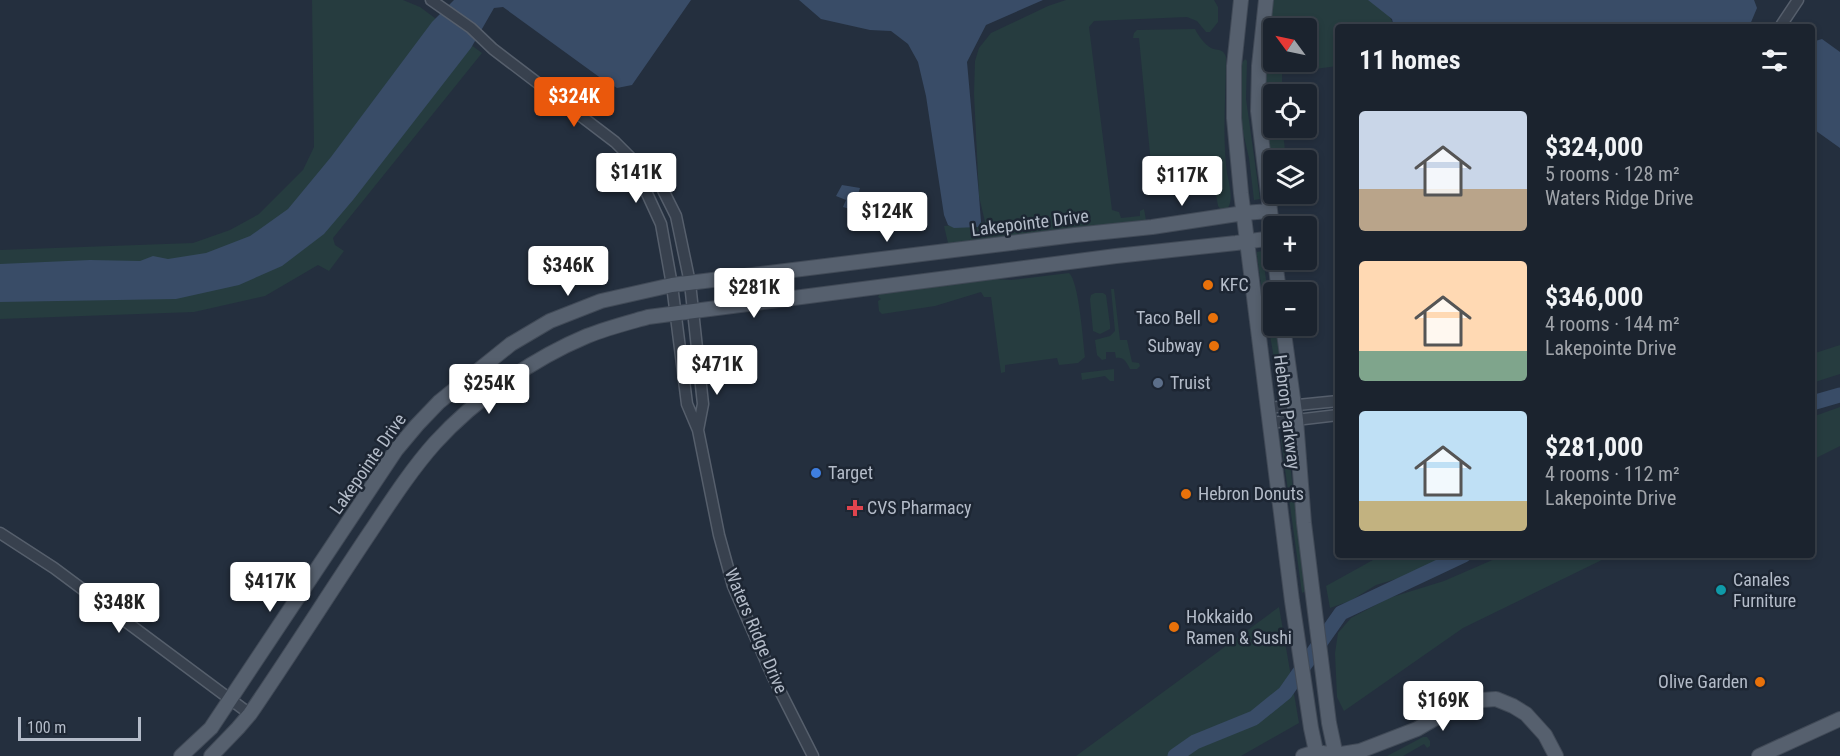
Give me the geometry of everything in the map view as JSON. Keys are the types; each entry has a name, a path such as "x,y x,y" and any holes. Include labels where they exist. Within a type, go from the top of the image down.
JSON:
{"main road":[{"name":"Hebron Parkway","path":"1241,0 1234,66 1234,118 1247,242 1292,601 1311,728 1312,755"},
{"path":"1266,0 1258,111 1271,216"},
{"path":"1236,45 1261,48"},
{"name":"Lakepointe Drive","path":"211,756 250,714 394,497 436,443 475,406 501,386 536,362 586,336 648,317 1072,235 1270,211"},
{"name":"Lakepointe Drive","path":"181,756 211,728 396,450 417,425 439,402 485,364 511,344 550,321 601,301 672,285 866,275 1116,256 1263,240"},
{"name":"Hebron Parkway","path":"1284,336 1295,413 1311,588 1329,723 1336,756"},
{"path":"485,364 501,386"},
{"path":"374,484 394,497"},
{"path":"247,676 267,688"},
{"path":"1312,755 1336,756 1360,751 1417,729 1453,708 1482,699 1496,699 1526,714 1545,735 1556,756"},
{"path":"1759,756 1840,719"},
{"path":"1376,756 1400,736"}],"street":[{"name":"Waters Ridge Drive","path":"431,0 471,28 493,49 615,142 637,164 658,180 676,216 690,283 703,404 698,430"},
{"path":"1782,24 1798,0"},
{"name":"Waters Ridge Drive","path":"637,164 644,187 661,224 672,285 687,404 698,430 719,535 734,586 772,675 813,756"},
{"path":"1295,413 1335,402"},
{"path":"1269,415 1295,413 1335,415"},
{"path":"0,533 54,568 250,714"}],"green space":[{"path":"312,0 403,0 420,7 482,53 333,238 335,245 344,251 329,271 318,265 265,296 194,312 0,319 0,250 193,243 230,230 259,214 303,170 314,147"},
{"path":"1066,0 1214,0 1218,7 1218,22 1210,32 1206,32 1197,21 1187,17 1094,21 1089,27 1112,210 1119,212 1121,218 1140,216 1140,211 1144,209 1146,220 1143,223 949,247 944,226 985,222 979,196 974,94 975,61 979,48 991,33"},
{"path":"1272,0 1371,0 1388,14 1393,24 1335,24 1335,66 1317,69 1317,18 1270,18"},
{"path":"1195,29 1206,44 1222,51 1226,57 1225,144 1231,198 1229,206 1222,211 1218,206 1214,183 1161,190 1159,177 1152,175 1139,38 1133,38 1134,33 1137,30"},
{"path":"1245,59 1247,61 1246,99 1260,199 1254,200 1249,158 1240,119 1240,71"},
{"path":"1265,72 1282,72 1282,84 1265,84"},
{"path":"1268,138 1284,138 1285,150 1269,150"},
{"path":"1262,251 1266,282 1263,282 1263,293 1257,256 1257,252"},
{"path":"1069,273 1078,299 1082,326 1085,357 1078,363 1059,365 1057,358 1005,365 1005,372 1001,373 991,297 984,297 981,292 935,306 882,314 879,311 880,293 937,285"},
{"path":"1111,289 1114,289 1120,340 1127,340 1132,362 1139,363 1140,366 1137,369 1130,369 1123,359 1116,358 1115,352 1106,352 1106,359 1102,360 1097,355 1095,340 1110,336 1115,331"},
{"path":"1095,293 1106,295 1110,325 1110,329 1100,334 1093,331 1090,299"},
{"path":"1270,336 1277,336 1280,351 1286,392 1279,392"},
{"path":"1840,345 1840,374 1815,382 1815,353"},
{"path":"1114,369 1114,381 1110,381 1105,376 1082,380 1081,373"},
{"path":"1840,407 1840,446 1815,458 1815,416"},
{"path":"1284,437 1288,445 1293,489 1299,512 1308,590 1302,593 1281,440"},
{"path":"1377,558 1448,558 1406,576 1376,585 1350,601 1330,608 1326,586"},
{"path":"1497,558 1606,558 1463,628 1344,711 1337,697 1335,653 1338,633 1351,618 1389,598 1444,581"},
{"path":"1279,607 1299,723 1241,756 1076,756"},
{"path":"1427,737 1430,741 1430,746 1427,748 1424,744 1403,756 1387,756"}],"water":[{"path":"454,0 691,0 632,85 617,88 503,7 494,8 471,48 324,234 282,266 239,285 176,299 0,302 0,264 90,260 140,261 153,256 168,259 206,253 250,236 288,209 331,157 432,22"},
{"path":"799,0 1043,0 986,25 967,62 981,222 978,227 954,228 948,225 944,215 926,96 918,62 908,44 891,31 870,30 821,19"},
{"path":"1368,0 1754,0 1757,8 1750,24 1393,24 1392,19"},
{"path":"1822,39 1840,52 1840,148 1815,130 1815,41"},
{"path":"842,185 860,188 853,210 843,207 846,200 836,196"}],"waterway":[{"path":"1815,402 1840,395"},
{"path":"1175,756 1195,742 1254,718 1285,693 1341,613 1458,558"}],"place":[{"name":"KFC","path":"1208,285"},
{"name":"Taco Bell","path":"1213,318"},
{"name":"Subway","path":"1214,346"},
{"name":"Truist","path":"1158,383"},
{"name":"Target","path":"816,473"},
{"name":"Hebron Donuts","path":"1186,494"},
{"name":"CVS Pharmacy","path":"855,508"},
{"name":"Canales Furniture","path":"1721,590"},
{"name":"Hokkaido Ramen & Sushi","path":"1174,627"},
{"name":"Olive Garden","path":"1760,682"}]}
